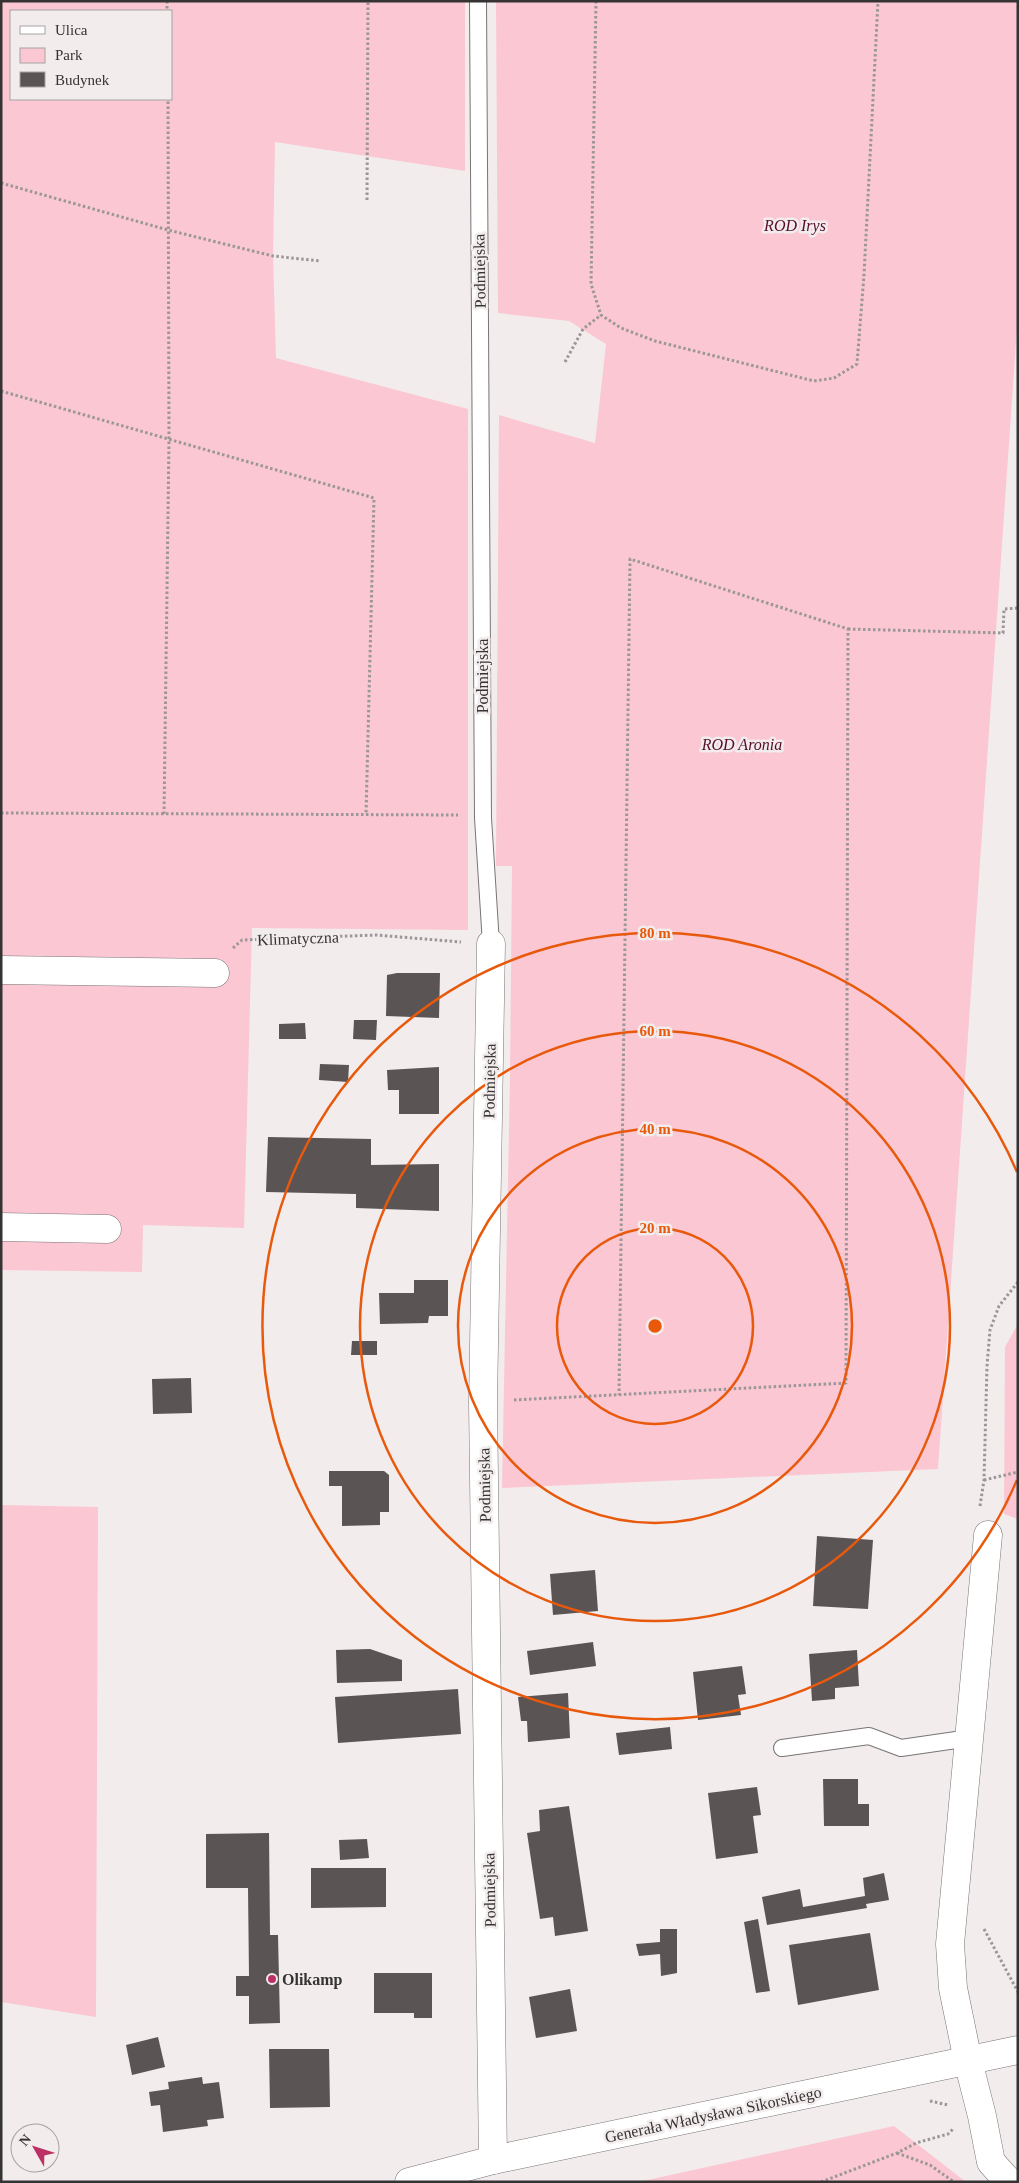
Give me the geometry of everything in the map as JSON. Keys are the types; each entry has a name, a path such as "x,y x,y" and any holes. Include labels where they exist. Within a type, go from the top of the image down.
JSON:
{"street":[{"name":"Podmiejska","path":"491,944 483,1402 493,2160"},
{"path":"1,970 215,973"},
{"path":"1,1227 107,1229"},
{"path":"988,1535 950,1944 953,1988 991,2162 1009,2182"},
{"name":"Generała Władysława Sikorskiego","path":"409,2182 493,2160 1018,2050"}],"lane":[{"name":"Podmiejska","path":"478,1 483,818 491,944"},
{"path":"782,1748 869,1736 901,1748 970,1738"}],"path":[{"path":"367,200 368,1"},
{"path":"596,1 591,284 601,316 621,328 655,341 814,381 834,378 857,364 864,275 878,1"},
{"path":"164,814 169,439 168,100"},
{"path":"1,183 168,230 272,256 320,260"},
{"path":"565,362 583,329 601,316"},
{"path":"1,391 374,498 366,815"},
{"path":"620,1395 630,559 848,629 1003,633 1004,609 1018,608"},
{"path":"483,1402 846,1383 848,629"},
{"path":"1,813 467,816 483,818"},
{"name":"Klimatyczna","path":"215,973 227,954 242,940 376,935 491,944"},
{"path":"988,1535 980,1509 984,1480 987,1366 990,1330 999,1306 1018,1282"},
{"path":"984,1480 1018,1472"},
{"path":"821,2182 897,2153 916,2143 948,2134 958,2124"},
{"path":"897,2153 930,2166 954,2182"}],"green space":[{"path":"1,1 465,1 465,171 275,142 273,256 276,358 468,409 468,930 252,928 244,1228 143,1225 142,1272 1,1270"},
{"name":"ROD Aronia","path":"496,1 1018,1 1018,313 938,1469 502,1488 512,866 496,866 499,415 595,443 606,344 569,321 498,313"},
{"path":"1018,1324 1018,1519 1004,1514 1005,1347"},
{"path":"1,1505 98,1507 96,2017 1,2002"},
{"path":"894,2126 966,2182 641,2182 643,2181"}],"building":[{"path":"397,973 440,973 439,1018 386,1016 387,975"},
{"path":"354,1020 377,1020 376,1040 353,1039"},
{"path":"305,1023 306,1039 279,1039 279,1024"},
{"path":"320,1064 349,1065 348,1082 319,1080"},
{"path":"439,1067 439,1114 399,1114 399,1090 388,1090 387,1070"},
{"path":"268,1137 371,1139 371,1165 439,1164 439,1211 356,1208 356,1194 266,1192"},
{"path":"414,1280 448,1280 448,1316 429,1316 428,1323 380,1324 379,1293 414,1293"},
{"path":"352,1341 377,1341 377,1355 351,1355"},
{"path":"191,1378 192,1413 153,1414 152,1379"},
{"path":"329,1471 384,1471 389,1475 389,1512 380,1512 380,1525 342,1526 342,1486 329,1486"},
{"path":"817,1536 873,1540 868,1609 813,1606"},
{"path":"595,1570 598,1611 553,1615 550,1574"},
{"path":"593,1642 596,1666 530,1675 527,1651"},
{"path":"370,1649 402,1660 402,1681 337,1683 336,1650"},
{"path":"857,1650 859,1686 835,1688 835,1699 812,1701 809,1654"},
{"path":"742,1666 746,1694 738,1695 741,1715 698,1720 693,1672"},
{"path":"458,1689 461,1734 338,1743 335,1697"},
{"path":"568,1693 570,1738 528,1742 527,1721 521,1721 518,1697"},
{"path":"670,1727 672,1749 619,1755 616,1733"},
{"path":"823,1779 858,1779 858,1804 869,1804 869,1826 824,1826"},
{"path":"757,1787 761,1815 753,1816 758,1853 716,1859 708,1793"},
{"path":"569,1806 588,1931 555,1936 553,1917 540,1919 527,1833 540,1831 539,1810"},
{"path":"269,1833 270,1935 278,1935 280,2023 249,2024 249,1996 236,1996 236,1976 249,1976 248,1888 206,1888 206,1834"},
{"path":"367,1839 369,1858 340,1860 339,1840"},
{"path":"311,1868 386,1868 386,1907 311,1908"},
{"path":"884,1873 889,1900 866,1904 867,1908 767,1925 762,1897 800,1889 803,1907 865,1896 863,1878"},
{"path":"758,1919 770,1991 756,1993 744,1922"},
{"path":"660,1929 677,1929 677,1973 661,1976 660,1954 639,1956 636,1944 660,1942"},
{"path":"870,1933 879,1990 798,2005 789,1945"},
{"path":"374,1973 432,1973 432,2018 414,2018 414,2013 374,2013"},
{"path":"570,1989 577,2031 536,2038 529,1997"},
{"path":"158,2037 165,2067 132,2075 126,2045"},
{"path":"269,2049 329,2049 330,2107 270,2108"},
{"path":"202,2077 203,2084 219,2082 224,2118 207,2120 208,2126 163,2132 160,2105 151,2106 149,2092 169,2089 168,2082"}],"place":[{"name":"Olikamp","path":"272,1979"}],"park label":[{"name":"ROD Irys","path":"795,225"}]}
